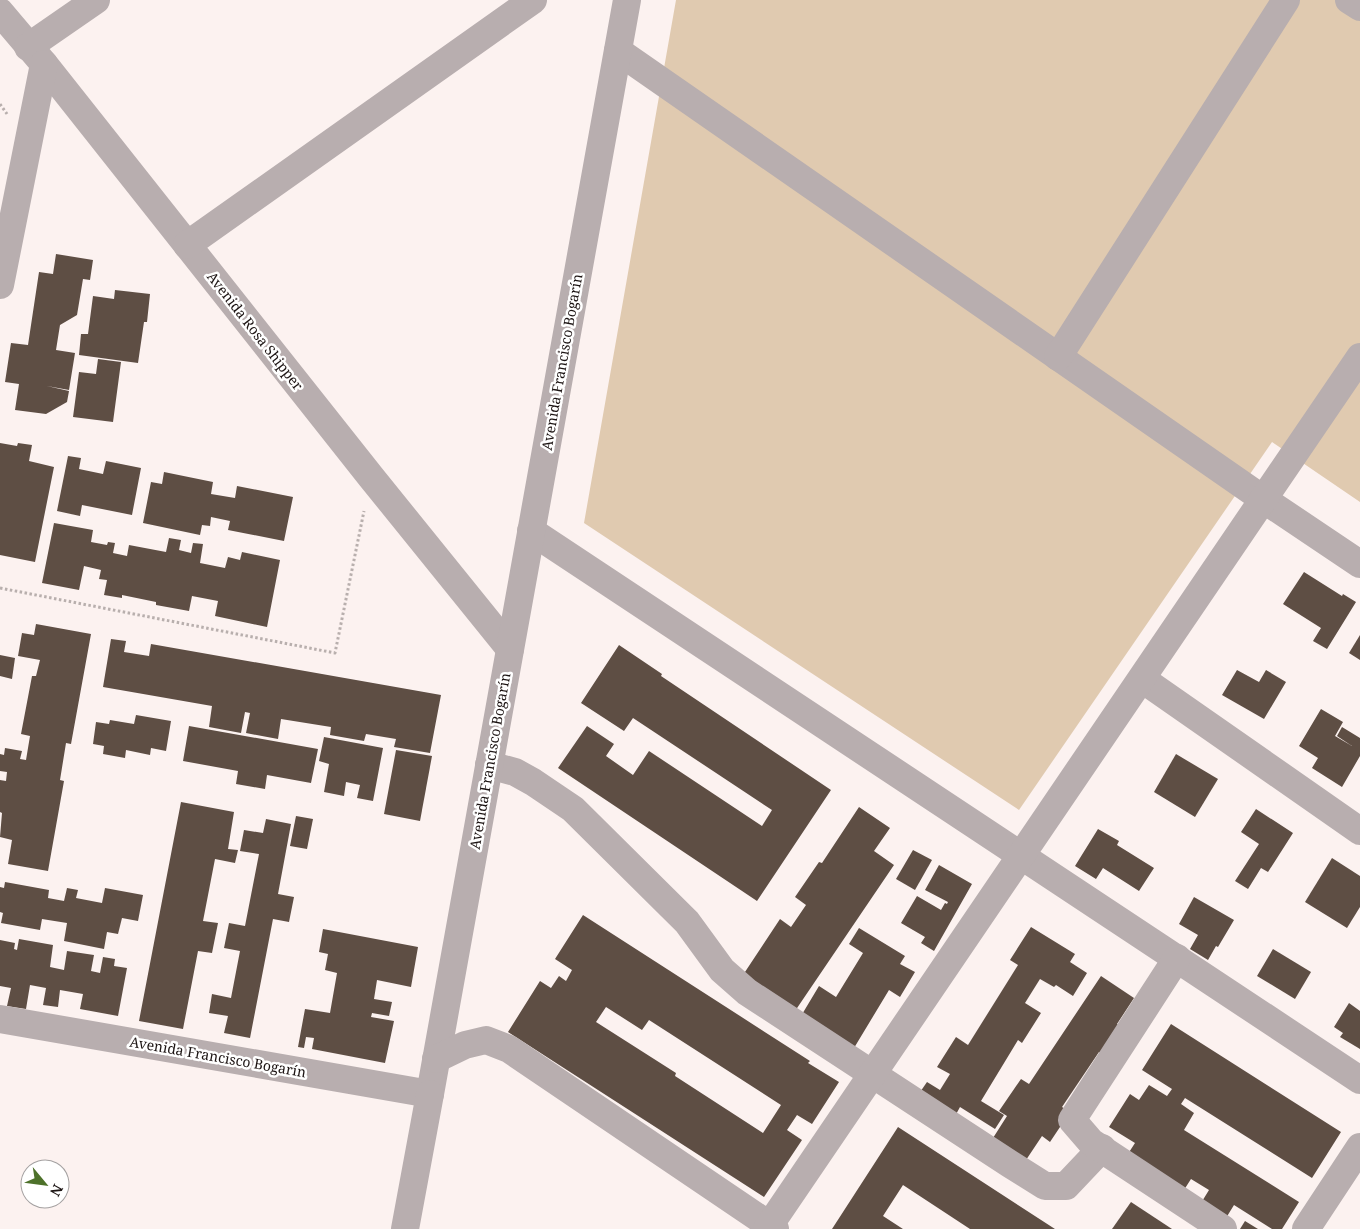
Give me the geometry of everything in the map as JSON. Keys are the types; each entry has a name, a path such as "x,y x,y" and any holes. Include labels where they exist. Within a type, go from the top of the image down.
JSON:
{"street":[{"path":"0,285 36,55 96,0"},
{"path":"187,245 533,0"},
{"name":"Avenida Francisco Bogarín","path":"1,1025 430,1094 626,0"},
{"path":"1058,357 1286,0"},
{"path":"1349,0 1360,8"},
{"name":"Avenida Rosa Shipper","path":"0,12 370,477 510,649"},
{"path":"618,51 1263,500 1360,564"},
{"path":"436,1059 465,1045 486,1040 509,1049 771,1228 873,1074 1360,357"},
{"path":"531,531 1360,1080"},
{"path":"1142,678 1360,831"},
{"path":"489,765 516,772 574,810 687,922 722,970 747,992 1045,1186 1066,1186 1102,1148"},
{"path":"1177,958 1072,1120 1091,1142 1224,1229"},
{"path":"405,1229 430,1094"},
{"path":"1306,1229 1360,1147"}],"path":[{"path":"0,588 335,653 370,477"}],"shaded area":[{"path":"676,0 1360,0 1360,502 1272,442 1019,810 584,523"}],"building":[{"path":"56,254 93,260 90,280 83,279 77,315 60,325 56,350 75,353 69,390 47,386 69,391 67,402 46,414 15,410 19,384 5,382 11,343 28,345 39,272 53,274"},
{"path":"115,290 150,294 147,322 144,322 138,363 79,355 81,334 88,334 93,296 114,299"},
{"path":"98,359 121,362 113,422 73,417 79,372 96,374"},
{"path":"0,443 17,446 18,443 32,445 29,461 54,467 35,562 0,555"},
{"path":"68,456 81,458 79,469 103,474 106,461 141,468 132,515 82,505 80,516 57,511"},
{"path":"164,472 213,482 211,494 235,498 237,486 293,497 284,541 228,530 230,521 211,517 210,526 202,525 200,535 143,523 151,482 162,484"},
{"path":"54,523 93,530 91,542 107,545 108,542 115,543 113,553 127,556 129,545 166,552 169,538 181,540 179,550 191,553 193,543 203,544 200,563 225,568 228,557 240,560 242,552 280,560 267,627 215,616 218,601 192,596 189,611 156,605 156,602 122,595 122,598 104,595 107,580 99,579 101,570 84,566 79,590 42,583"},
{"path":"1304,572 1342,596 1343,594 1356,602 1327,649 1313,641 1321,628 1283,604"},
{"path":"36,624 91,634 71,744 66,743 60,780 64,781 48,871 8,864 12,840 0,837 2,813 0,812 0,780 6,781 7,772 0,771 0,754 4,755 5,748 22,751 20,759 26,760 30,736 21,734 32,676 36,676 40,660 18,656 22,633 34,635"},
{"path":"1360,635 1360,660 1349,653"},
{"path":"111,639 126,641 124,652 149,656 151,644 441,695 430,753 394,747 396,739 366,734 364,741 330,735 331,727 281,719 278,739 246,733 250,713 245,712 241,733 209,727 212,706 103,687"},
{"path":"619,645 662,674 661,676 831,790 757,901 558,768 587,726 614,744 606,756 633,775 649,751 762,826 772,810 633,718 624,731 581,703"},
{"path":"0,655 15,658 12,679 0,676"},
{"path":"1237,670 1259,682 1266,670 1286,682 1264,719 1222,695"},
{"path":"1321,709 1343,722 1335,736 1352,746 1337,736 1342,727 1360,738 1360,756 1342,787 1312,768 1318,758 1299,746"},
{"path":"136,715 171,721 166,751 151,748 150,755 126,750 125,758 103,754 104,746 93,744 96,722 109,724 110,720 134,724"},
{"path":"189,726 318,749 311,783 267,775 265,789 236,784 238,771 183,761"},
{"path":"324,737 383,748 373,801 357,798 360,785 346,782 344,796 324,792 329,764 319,761"},
{"path":"396,750 432,756 420,821 384,814"},
{"path":"1176,754 1218,779 1195,817 1154,792"},
{"path":"181,802 234,812 228,849 238,850 235,863 215,859 203,921 218,923 212,953 198,951 183,1029 139,1021"},
{"path":"859,807 890,828 874,851 894,865 793,1014 741,978 780,919 791,927 806,905 795,897 819,862 822,863"},
{"path":"1256,809 1293,833 1268,872 1261,868 1248,889 1235,881 1259,844 1241,832"},
{"path":"296,816 313,819 307,849 290,846"},
{"path":"266,819 291,824 278,894 294,897 289,922 273,919 250,1038 224,1033 228,1016 209,1013 212,994 231,998 240,951 224,948 229,923 245,926 259,854 240,851 244,830 263,833"},
{"path":"1098,829 1119,841 1117,845 1154,868 1139,891 1103,868 1096,879 1075,866"},
{"path":"913,850 932,860 915,890 896,879"},
{"path":"1332,858 1360,876 1360,907 1347,928 1305,902"},
{"path":"939,865 972,884 934,951 921,943 925,937 901,923 917,896 941,910 945,903 947,904 948,902 925,890"},
{"path":"5,882 49,890 48,898 64,901 67,888 78,890 76,898 102,903 105,888 143,895 138,921 122,918 118,934 107,932 104,949 64,941 67,923 42,919 40,930 1,923 3,913 0,912 0,887 4,888"},
{"path":"1194,897 1234,920 1208,960 1190,949 1198,935 1179,924"},
{"path":"583,915 810,1061 808,1063 839,1082 812,1124 797,1115 787,1130 802,1140 764,1197 508,1032 540,981 551,988 559,976 566,981 572,970 555,959","holes":["606,1007 642,1030 649,1020 781,1105 763,1133 675,1076 676,1073 596,1022"]},
{"path":"1031,927 1075,954 1070,962 1087,973 1073,996 1056,985 1054,987 1040,979 1025,1003 1041,1013 1022,1043 1018,1040 981,1101 1004,1115 995,1129 960,1107 954,1118 916,1098 927,1082 940,1090 950,1074 937,1067 956,1037 968,1045 1018,965 1010,960"},
{"path":"859,928 905,956 900,964 915,972 900,997 889,990 854,1048 801,1016 819,986 836,997 863,953 849,944"},
{"path":"323,929 418,947 411,987 377,980 374,999 392,1002 389,1016 372,1013 371,1017 394,1021 385,1063 312,1049 314,1038 306,1037 304,1048 298,1047 305,1009 330,1013 337,973 325,970 328,954 319,952"},
{"path":"19,939 53,945 50,967 64,970 67,951 94,955 91,971 100,973 103,957 115,959 114,966 127,968 118,1016 80,1009 83,994 60,990 58,1007 43,1005 46,988 30,985 26,1009 7,1006 11,988 0,986 0,940 15,943 14,949 17,950"},
{"path":"1273,949 1311,972 1295,999 1257,976"},
{"path":"1101,976 1134,998 1117,1024 1126,1031 1108,1058 1099,1052 1062,1107 1070,1112 1050,1142 1042,1136 1026,1160 993,1138 1007,1116 999,1111 1021,1079 1029,1084"},
{"path":"1349,1003 1360,1011 1360,1049 1340,1037 1343,1033 1334,1027"},
{"path":"1171,1024 1341,1132 1312,1178 1185,1098 1181,1104 1194,1113 1184,1130 1299,1202 1282,1229 1272,1229 1234,1205 1226,1218 1201,1203 1209,1190 1191,1179 1182,1193 1124,1160 1135,1143 1109,1127 1130,1094 1139,1100 1149,1085 1167,1096 1172,1089 1142,1070"},
{"path":"898,1127 1055,1229 970,1229 903,1185 883,1216 903,1229 832,1229"},
{"path":"1131,1202 1172,1229 1112,1229"},
{"path":"1245,1221 1258,1229 1240,1229"}]}
